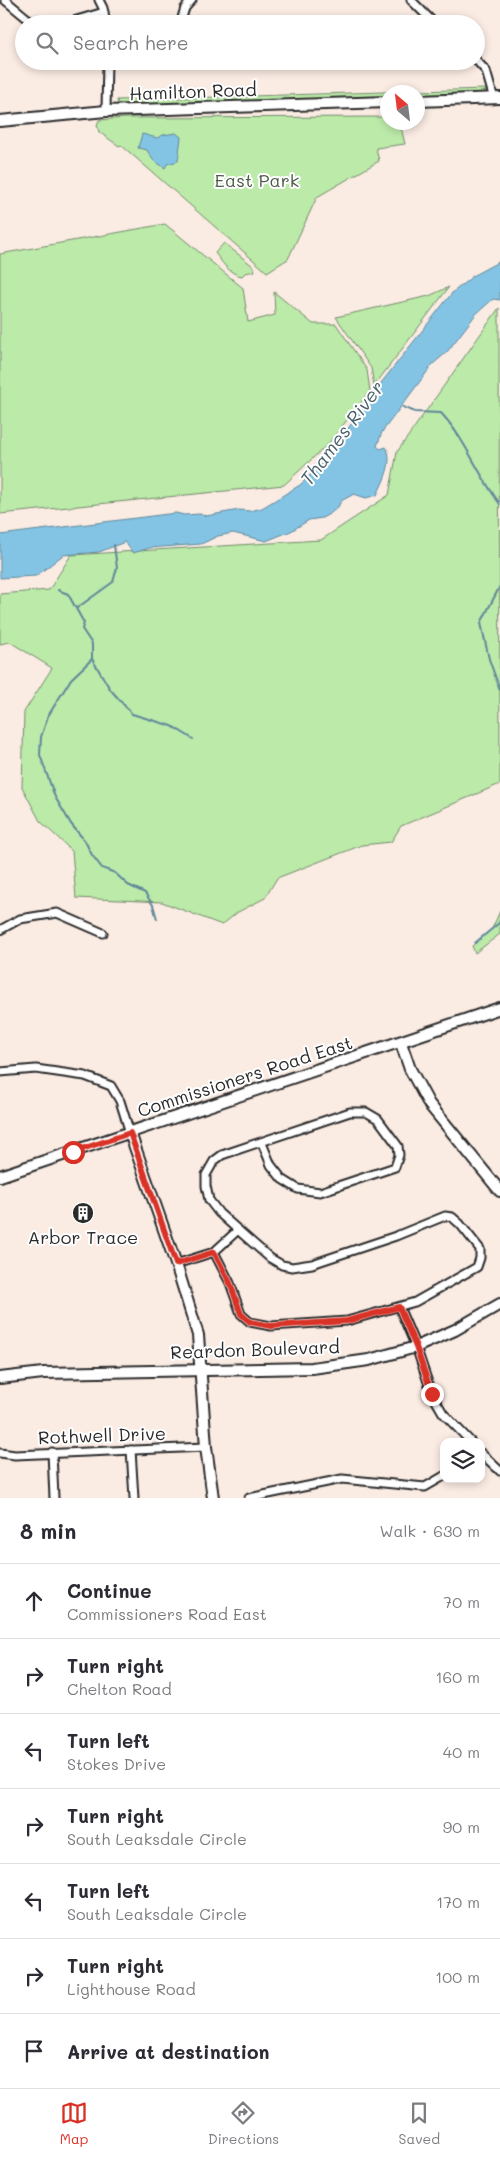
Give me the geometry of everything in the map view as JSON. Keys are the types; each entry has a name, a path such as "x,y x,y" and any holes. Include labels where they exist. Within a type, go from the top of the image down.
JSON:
{"main road":[{"path":"425,101 497,99"},
{"name":"Hamilton Road","path":"0,121 106,111 380,102"},
{"name":"Commissioners Road East","path":"0,1176 401,1043 500,1008"},
{"path":"401,1043 410,1069 430,1104 500,1191"},
{"path":"130,1133 176,1264 198,1335 206,1447 213,1498"},
{"name":"Reardon Boulevard","path":"0,1378 43,1373 312,1368 369,1360 416,1347 454,1330 500,1304"}],"street":[{"path":"5,0 23,15"},
{"path":"99,0 104,15"},
{"path":"183,15 185,8 192,0"},
{"path":"411,0 425,15"},
{"path":"94,15 104,12"},
{"path":"106,111 107,70"},
{"path":"485,70 497,99"},
{"path":"0,930 20,920 57,913 103,933"},
{"path":"0,1072 36,1069 85,1076 111,1086 120,1101 130,1133"},
{"path":"214,1252 230,1283 241,1314 250,1322 271,1326 347,1321 399,1307 415,1302 477,1267 480,1249 460,1224 452,1218 445,1216 396,1236 303,1266 282,1265 270,1258 238,1230 219,1213 209,1200 206,1175 214,1161 222,1155 350,1112 366,1112 378,1119 398,1146 399,1155 394,1167 320,1192 298,1189 282,1179 271,1164 262,1143"},
{"path":"176,1264 214,1252 238,1230"},
{"path":"399,1307 416,1347 432,1394 444,1413 467,1438"},
{"name":"Rothwell Drive","path":"0,1453 15,1455 206,1447"},
{"path":"131,1450 134,1498"},
{"path":"52,1452 54,1498"},
{"path":"485,1456 500,1472"},
{"path":"249,1498 342,1479 425,1487 440,1479"},
{"path":"292,1489 294,1498"}],"green space":[{"path":"486,89 482,95 425,98 425,91"},
{"path":"380,92 380,99 289,103 118,104 117,100"},
{"name":"East Park","path":"380,117 380,130 402,130 405,144 376,148 379,161 317,197 288,259 267,272 121,145 119,146 99,132 97,125 99,120 127,118"},
{"path":"165,224 243,288 248,322 275,315 274,292 313,324 336,324 367,370 370,391 328,444 284,485 0,514 0,254"},
{"path":"224,243 253,266 255,271 245,273 242,276 237,275 223,264 215,253"},
{"path":"449,287 374,386 371,368 336,317 429,296"},
{"path":"499,308 500,784 401,826 391,842 362,845 277,878 265,898 238,912 222,925 162,902 76,898 72,851 40,821 22,787 24,712 52,668 10,642 0,644 0,594 49,590 71,555 321,540 389,495 397,452"},
{"path":"500,911 500,934 475,953 472,946 492,929"}],"water":[{"path":"176,133 181,137 178,161 167,164 165,168 153,160 147,150 138,148 142,134 157,138"},
{"path":"500,261 500,300 493,299 476,314 447,352 433,364 382,432 377,446 380,449 386,447 389,464 377,495 366,498 354,494 341,501 338,507 322,518 309,520 291,531 266,541 233,533 218,536 201,544 150,548 133,553 125,542 99,552 63,555 36,576 0,578 0,535 176,513 206,516 239,510 250,511 262,508 300,485 327,458 374,392 452,293 474,275"}],"waterway":[{"path":"403,407 415,412 441,413 458,435 500,504"},
{"path":"77,608 113,582 117,568 114,545"},
{"path":"500,586 481,623 489,659 500,690"},
{"path":"58,590 68,594 84,623 82,629 92,644 92,659 71,679 48,716 41,737 40,755 55,797 71,824 85,841 92,855 102,868 115,873 128,885 145,893 153,905 157,919"},
{"path":"92,659 110,689 132,714 172,726 193,739"},
{"path":"475,943 499,923 500,920"}],"place":[{"name":"Arbor Trace","path":"83,1213"}],"route":[{"path":"73,1152 130,1133 176,1264 214,1252 230,1283 241,1314 250,1322 262,1326 271,1326 347,1321 399,1307 416,1347 432,1394"}],"water label":[{"name":"Thames River","path":"342,433"}]}
